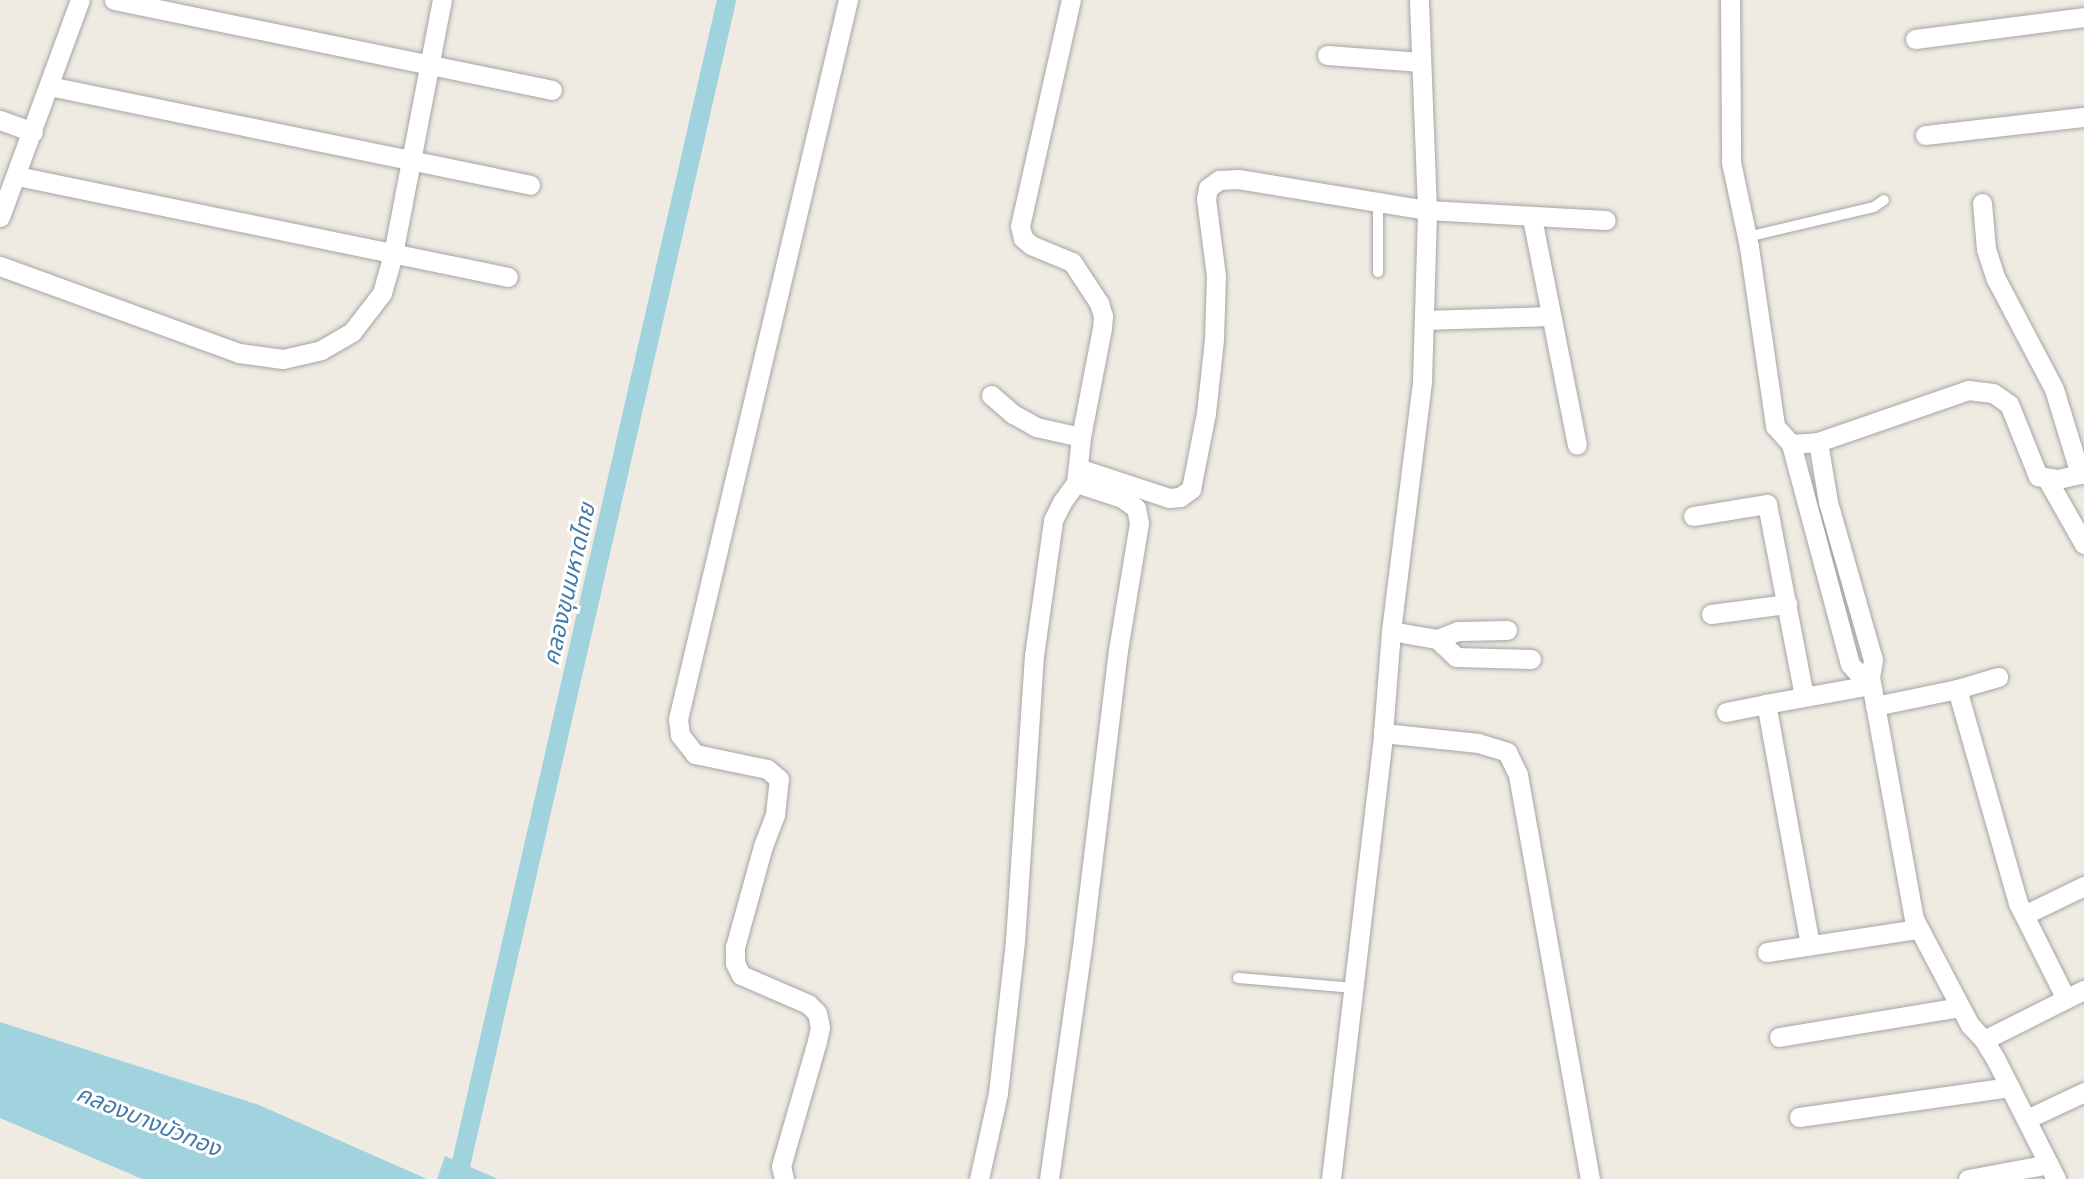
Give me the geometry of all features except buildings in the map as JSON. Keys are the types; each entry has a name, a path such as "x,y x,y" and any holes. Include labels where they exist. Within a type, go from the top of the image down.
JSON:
{"street":[{"path":"0,217 17,177 80,0"},
{"path":"114,0 552,90"},
{"path":"0,266 239,353 283,359 321,350 352,332 382,293 393,254 442,0"},
{"path":"784,1179 780,1166 817,1041 820,1027 817,1013 808,1004 741,975 735,963 735,947 762,846 775,815 779,779 766,769 695,754 680,736 678,719 848,0"},
{"path":"979,1179 998,1093 1015,941 1034,656 1053,520 1077,476 1081,438 1103,316 1099,303 1072,262 1031,245 1023,238 1020,226 1071,0"},
{"path":"1331,1179 1383,733 1391,631 1422,381 1427,210 1419,0"},
{"path":"1730,0 1731,162 1747,237 1776,426 1791,444 1850,664 1870,681"},
{"path":"1915,39 2084,17"},
{"path":"1327,55 1421,62"},
{"path":"49,86 530,185"},
{"path":"1924,135 2084,117"},
{"path":"0,120 33,132"},
{"path":"17,177 508,277"},
{"path":"1077,476 1169,498 1180,497 1191,489 1206,413 1214,339 1216,276 1206,199 1208,188 1219,180 1238,179 1427,210 1532,218 1606,220"},
{"path":"1791,444 1818,442 1968,390 1993,393 2009,404 2038,476 2047,479 2082,474 2054,389 1996,279 1986,249 1982,203"},
{"path":"1532,218 1577,445"},
{"path":"1424,320 1552,316"},
{"path":"992,395 1013,414 1036,427 1081,438"},
{"path":"1818,442 1831,511 1873,660 1870,681 1910,908 1918,929 1970,1025 1984,1040 2010,1087 2052,1172 1968,1179"},
{"path":"1049,1179 1083,939 1118,650 1139,523 1136,508 1122,498 1077,476"},
{"path":"2047,479 2084,544"},
{"path":"1693,516 1768,504 1804,696"},
{"path":"1811,519 1831,511"},
{"path":"1711,614 1787,604"},
{"path":"1391,631 1437,639 1458,631 1507,630"},
{"path":"1437,639 1456,657 1531,659"},
{"path":"1875,706 1957,689 1998,677"},
{"path":"1726,712 1870,681"},
{"path":"1957,689 2024,915 2066,999"},
{"path":"1766,704 1811,945"},
{"path":"1383,733 1478,743 1507,752 1518,775 1590,1179"},
{"path":"2024,915 2084,886"},
{"path":"1767,952 1918,929"},
{"path":"1984,1040 2084,990"},
{"path":"1779,1037 1960,1007"},
{"path":"1799,1117 2010,1087"},
{"path":"2027,1119 2084,1092"}],"lane":[{"path":"1747,237 1874,207 1884,200"},
{"path":"1378,204 1378,271"},
{"path":"1238,978 1355,988"}],"water":[{"name":"คลองบางบัวทอง","path":"0,1022 259,1105 427,1179 142,1179 0,1118"},
{"path":"445,1156 498,1179 437,1179"}],"waterway":[{"name":"คลองขุนมหาดไทย","path":"457,1179 726,0"}]}
